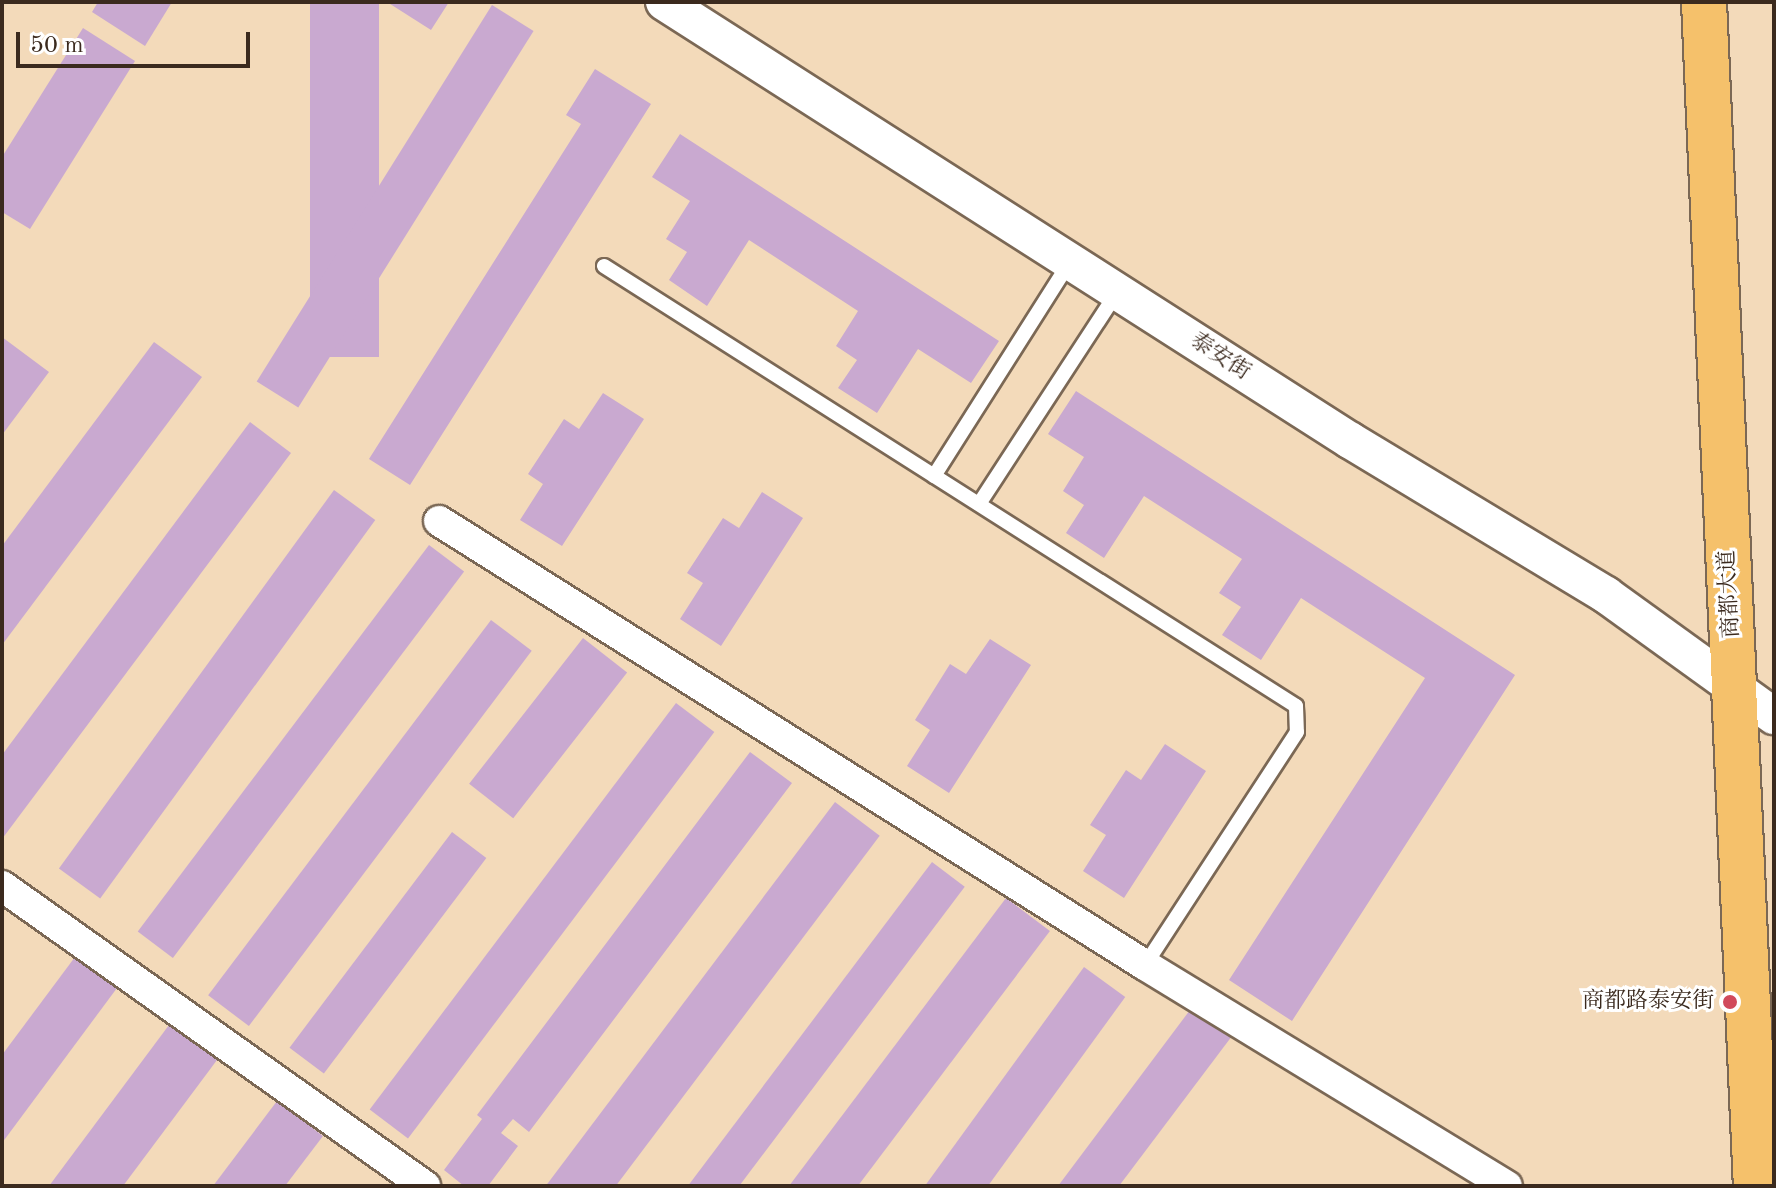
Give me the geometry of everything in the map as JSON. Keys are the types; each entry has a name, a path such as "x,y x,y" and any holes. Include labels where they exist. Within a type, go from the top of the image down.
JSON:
{"highway":[{"name":"商都大道","path":"1704,2 1756,1186"}],"street":[{"name":"泰安街","path":"664,2 1351,441 1606,595 1774,716"},
{"path":"439,521 1145,965 1507,1186"},
{"path":"2,886 425,1186"}],"lane":[{"path":"934,476 1070,261"},
{"path":"604,266 1296,706 1297,732 1145,965"},
{"path":"979,504 1117,291"}],"building":[{"path":"98,2 172,2 145,46 92,12"},
{"path":"310,2 379,2 379,357 310,357"},
{"path":"387,2 449,2 431,30"},
{"path":"492,5 534,31 298,407 257,382"},
{"path":"83,28 135,61 30,229 2,212 2,157"},
{"path":"595,69 651,104 410,485 369,459 581,124 566,115"},
{"path":"680,134 999,341 971,383 918,349 877,413 838,388 857,360 836,346 858,311 749,240 707,306 669,280 687,252 666,239 690,201 652,177"},
{"path":"2,337 49,372 2,435"},
{"path":"154,342 202,377 2,645 2,546"},
{"path":"1076,391 1515,675 1292,1021 1229,980 1425,678 1301,598 1261,660 1222,635 1241,607 1219,593 1242,559 1144,496 1104,558 1066,533 1084,505 1063,491 1084,457 1048,434"},
{"path":"603,393 644,419 562,546 520,520 543,484 528,474 564,419 579,429"},
{"path":"250,422 291,453 2,839 2,755"},
{"path":"334,490 375,520 100,899 59,869"},
{"path":"762,492 803,518 721,646 680,619 703,583 687,573 723,518 739,528"},
{"path":"429,545 464,571 173,958 138,932"},
{"path":"491,620 532,651 249,1026 208,995"},
{"path":"583,638 627,672 513,818 469,784"},
{"path":"990,639 1031,665 949,793 907,766 930,730 915,720 950,664 966,674"},
{"path":"676,703 714,732 408,1138 370,1110"},
{"path":"1165,744 1206,771 1124,898 1083,871 1106,835 1090,825 1126,770 1141,780"},
{"path":"750,752 792,783 529,1132 513,1119 501,1133 518,1146 488,1186 464,1186 444,1170 482,1119 477,1115"},
{"path":"835,802 880,836 616,1186 546,1186"},
{"path":"452,832 486,858 324,1074 290,1048"},
{"path":"932,862 965,887 739,1186 688,1186"},
{"path":"1006,898 1050,931 858,1186 789,1186"},
{"path":"75,957 117,988 2,1143 2,1055"},
{"path":"1084,967 1125,997 988,1186 925,1186"},
{"path":"1193,1006 1232,1036 1119,1186 1058,1186"},
{"path":"169,1025 217,1060 123,1186 49,1186"},
{"path":"277,1101 323,1136 285,1186 213,1186"}],"place":[{"name":"商都路泰安街","path":"1730,1002"}]}
